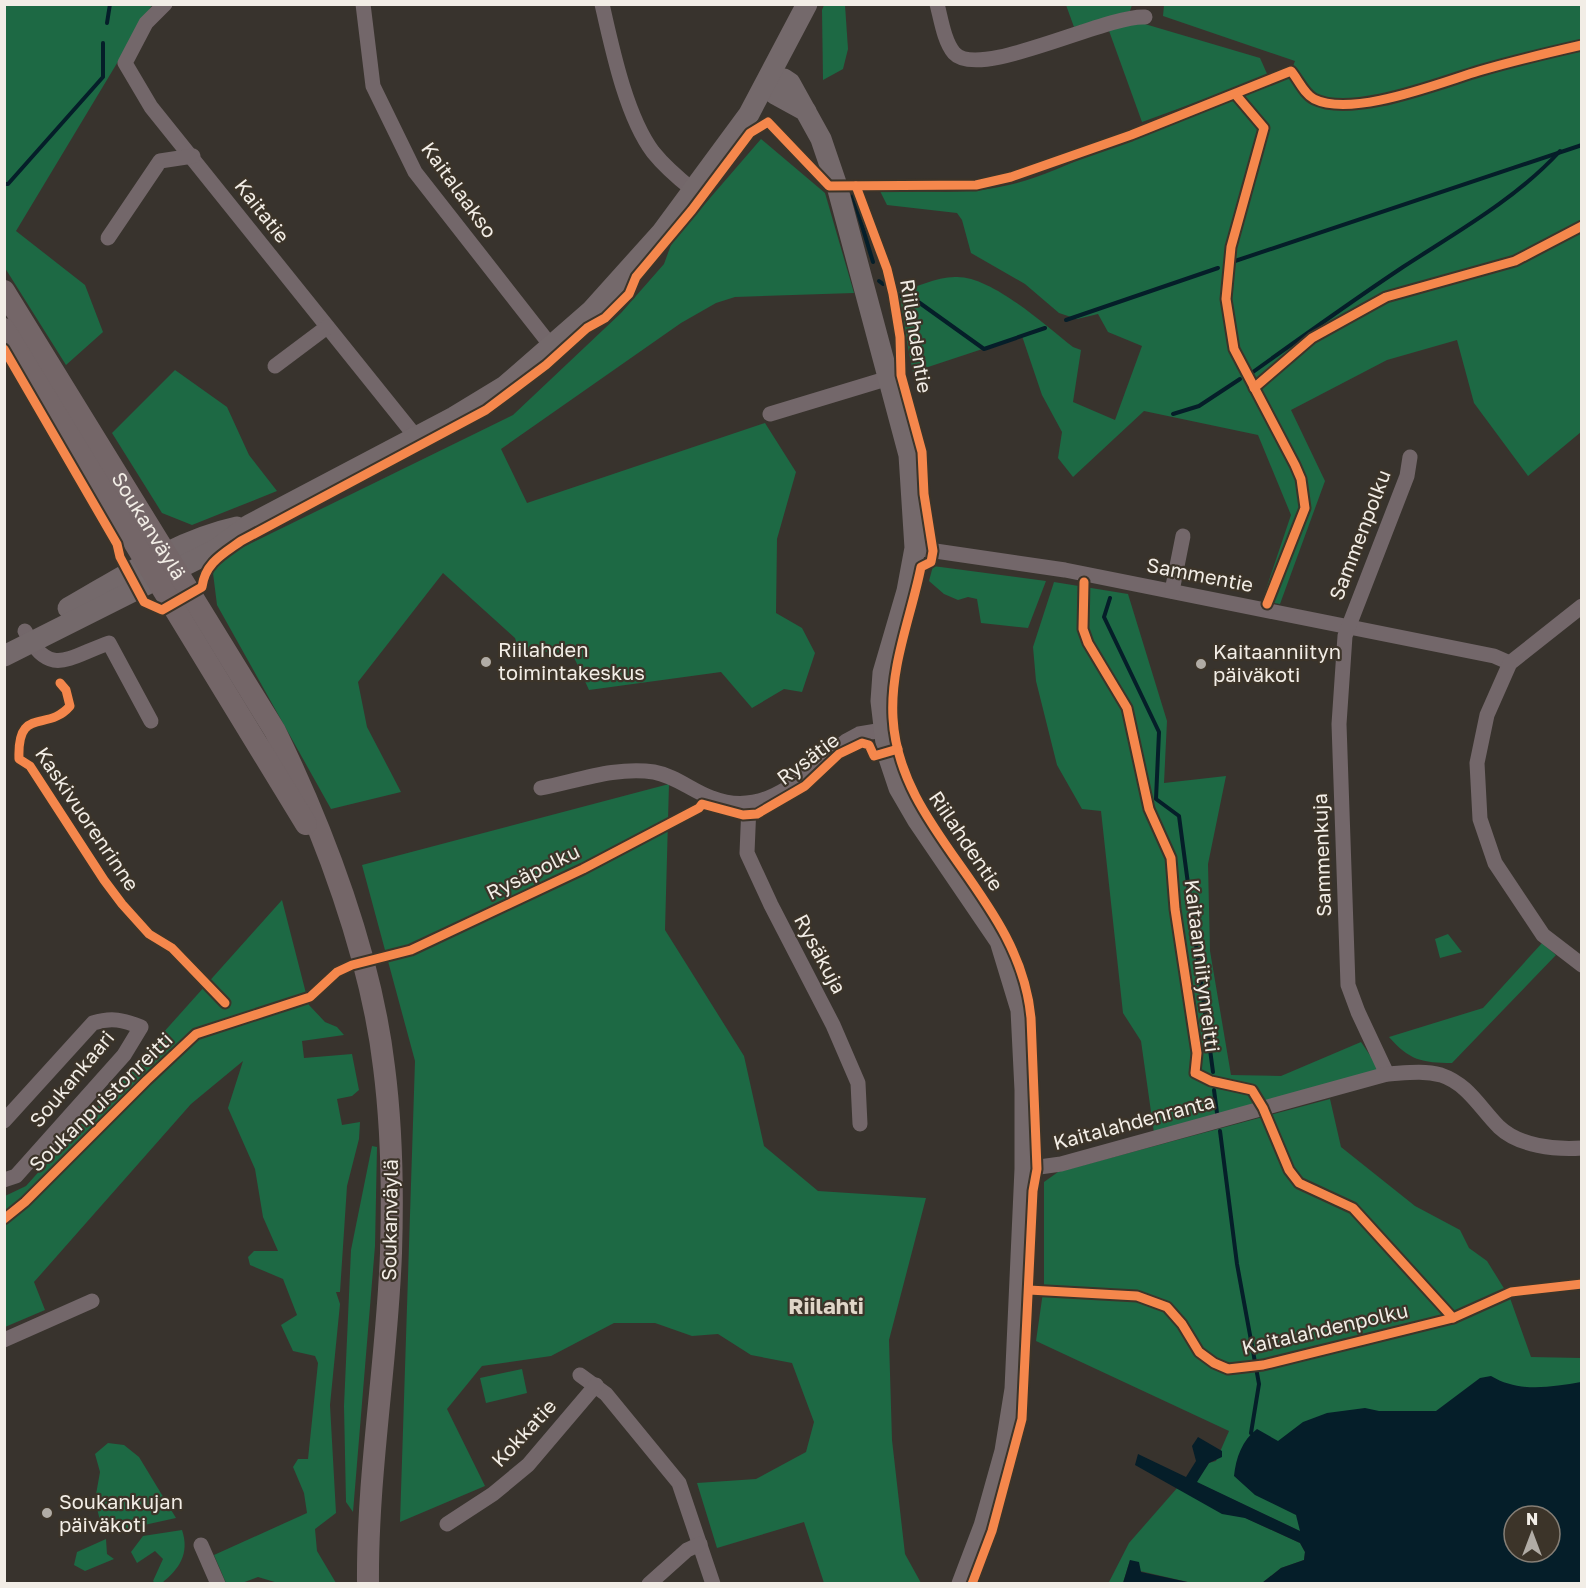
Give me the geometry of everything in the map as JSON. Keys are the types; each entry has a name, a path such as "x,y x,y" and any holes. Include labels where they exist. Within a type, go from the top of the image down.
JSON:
{"main road":[{"name":"Soukanväylä","path":"4,291 162,566"},
{"name":"Soukanväylä","path":"4,329 275,731 306,795 346,909 370,988 384,1066 392,1161 391,1254 372,1466 368,1584"}],"street":[{"name":"Kaitatie","path":"165,4 146,23 125,63 151,107 193,156 416,437"},
{"name":"Kaitalaakso","path":"363,4 373,86 415,172 552,347"},
{"path":"602,4 620,77 651,150 669,171 693,190"},
{"path":"4,656 28,637 162,566 215,550 249,525 416,437 504,386 552,347 616,286 662,232 722,153 770,78 807,4"},
{"path":"937,4 949,46 959,57 972,61 1030,50 1118,20 1146,17"},
{"name":"Riilahdentie","path":"770,78 775,94 806,111 821,139 837,186 909,455 915,548 907,591 883,673 883,730 899,788 1000,941 1010,965 1021,1010 1025,1090 1025,1169 1013,1400 1005,1451 984,1526 962,1584"},
{"path":"108,238 160,161 193,156"},
{"path":"275,366 327,327"},
{"path":"770,414 889,378"},
{"name":"Sammenpolku","path":"1347,627 1407,476 1410,456"},
{"path":"1172,591 1183,536"},
{"name":"Sammentie","path":"915,548 1004,560 1172,591 1494,656 1510,663"},
{"path":"1581,606 1510,663 1481,737 1477,763 1480,819 1495,863 1543,935 1581,965"},
{"name":"Sammenkuja","path":"1347,627 1340,724 1348,985 1387,1074"},
{"path":"4,643 28,637"},
{"path":"28,637 42,657 56,662 109,643 152,721"},
{"name":"Rysätie","path":"541,788 601,775 630,771 654,772 673,777 721,802 749,805 774,798 846,741 859,734 883,730"},
{"name":"Rysäkuja","path":"749,805 747,854 834,1025 858,1083 860,1124"},
{"name":"Soukankaari","path":"4,1121 93,1023 108,1018 122,1019 141,1027 124,1055 16,1176 4,1180"},
{"name":"Kaitalahdenranta","path":"1025,1169 1061,1164 1387,1074 1426,1072 1448,1078 1467,1089 1508,1134 1543,1146 1581,1148"},
{"path":"4,1340 74,1312 92,1301"},
{"path":"580,1375 596,1385 656,1452 680,1483 713,1584"},
{"name":"Kokkatie","path":"447,1524 493,1494 528,1465 596,1385"},
{"path":"649,1584 687,1550 700,1544"},
{"path":"201,1545 218,1584"}],"green space":[{"path":"4,5 152,5 16,231 85,285 103,332 66,365 5,268"},
{"path":"824,5 845,5 848,49 843,69 823,80 822,10"},
{"path":"1066,5 1132,5 1130,11 1074,27"},
{"path":"1164,5 1581,5 1581,432 1528,476 1474,403 1457,340 1387,360 1291,410 1325,481 1280,604 1262,601 1291,515 1258,435 1144,411 1073,477 1058,458 1062,432 1042,395 1022,336 913,372 897,293 933,281 955,277 985,284 1001,293 1073,347 1081,350 1073,402 1115,420 1142,346 1108,332 1098,314 1077,319 1059,313 1025,284 971,253 962,220 957,213 887,205 879,189 958,191 989,189 1026,180 1092,154 1091,149 1236,95 1291,71 1295,61 1163,16"},
{"path":"1138,22 1260,58 1268,76 1142,122 1108,28"},
{"path":"761,139 825,193 854,293 735,297 716,303 681,323 501,449 527,503 765,423 796,472 777,539 776,613 802,628 815,653 802,692 784,689 752,708 721,672 589,690 572,653 519,651 515,638 443,573 358,682 367,727 401,792 331,809 217,605 213,573 221,558 513,415 621,313 664,264 672,242"},
{"path":"175,370 227,407 249,455 277,491 192,525 162,513 112,433"},
{"path":"933,566 1046,581 1028,628 981,623 977,599 968,597 958,600 944,594 929,581"},
{"path":"1054,582 1128,594 1167,721 1164,783 1226,776 1208,864 1210,951 1231,1075 1281,1076 1361,1042 1380,1070 1154,1133 1141,1041 1123,1013 1101,811 1082,809 1057,765 1036,681 1033,647"},
{"path":"669,784 665,930 744,1056 764,1146 818,1191 926,1198 889,1340 892,1440 905,1554 921,1583 824,1583 804,1522 717,1548 697,1483 756,1479 806,1452 814,1422 792,1363 751,1355 718,1334 692,1336 655,1323 614,1323 551,1356 482,1366 447,1409 485,1486 400,1522 415,1061 362,865"},
{"path":"282,900 309,1005 325,1022 337,1027 344,1035 302,1041 304,1058 352,1054 359,1090 352,1096 337,1099 342,1125 360,1122 359,1139 347,1186 340,1292 336,1292 340,1304 330,1405 336,1513 315,1529 317,1551 336,1583 278,1583 258,1577 242,1583 226,1583 214,1555 307,1513 304,1493 293,1467 298,1459 308,1459 318,1363 315,1356 293,1351 281,1325 297,1315 283,1279 250,1265 248,1257 254,1251 278,1251 263,1217 255,1169 228,1108 243,1061 191,1104 34,1282 45,1310 5,1327 5,1196 26,1186"},
{"path":"1448,934 1462,952 1440,958 1435,939"},
{"path":"1542,943 1556,955 1452,1063 1417,1059 1403,1051 1389,1037 1483,1008"},
{"path":"1330,1099 1341,1147 1415,1206 1460,1230 1469,1248 1487,1261 1510,1298 1531,1357 1581,1358 1581,1568 1562,1558 1562,1504 1502,1504 1502,1520 1365,1562 1196,1482 1209,1463 1216,1461 1229,1431 1036,1341 1044,1285 1044,1182 1058,1172"},
{"path":"372,1146 377,1147 375,1246 353,1512 346,1502 344,1406 351,1250"},
{"path":"522,1369 527,1393 486,1403 480,1378"},
{"path":"108,1443 124,1445 139,1457 176,1518 126,1529 102,1529 95,1500 100,1472 95,1454"},
{"path":"1178,1487 1300,1543 1305,1552 1304,1560 1281,1568 1262,1583 1192,1583 1140,1571 1130,1560 1123,1583 1108,1584 1129,1543"},
{"path":"182,1530 185,1546 178,1566 162,1583 155,1583 153,1581 163,1559 155,1551 137,1563 131,1552 143,1536"},
{"path":"106,1539 107,1554 114,1559 85,1571 74,1565 77,1552"}],"water":[{"path":"1491,1376 1524,1387 1558,1386 1581,1382 1581,1583 1262,1583 1281,1568 1304,1560 1305,1552 1300,1543 1245,1518 1222,1514 1135,1465 1138,1454 1186,1477 1196,1461 1192,1446 1198,1437 1222,1451 1222,1457 1209,1463 1197,1482 1300,1531 1296,1515 1255,1495 1234,1476 1241,1450 1252,1433 1257,1429 1278,1441 1303,1422 1327,1413 1365,1408 1379,1411 1436,1411 1480,1378"},
{"path":"1130,1560 1139,1562 1141,1572 1192,1583 1123,1583"}],"waterway":[{"path":"107,23 110,4"},
{"path":"4,184 8,184 103,77 103,43"},
{"path":"1235,261 1582,145"},
{"path":"1253,372 1403,267 1505,200 1560,151"},
{"path":"853,196 873,262"},
{"path":"1066,320 1218,268"},
{"path":"879,281 883,284"},
{"path":"898,295 917,301 984,349 1045,328"},
{"path":"1173,414 1199,406 1240,379"},
{"path":"1110,598 1104,617 1159,732 1156,799 1179,816 1213,1072"},
{"path":"1214,1090 1217,1113"},
{"path":"1220,1131 1237,1264 1259,1384 1251,1433"}],"cycle path":[{"path":"4,349 117,544 120,557 144,602 162,610 202,587 211,565 241,541 486,410 546,365 587,328 605,318 629,294 636,277 692,210 750,133 768,122 829,186 976,185 1011,177 1131,135 1291,71 1310,97 1330,104 1350,104 1396,97 1492,67 1582,45"},
{"path":"1236,95 1264,128 1231,247 1226,299 1234,349 1295,465 1301,479 1305,508 1267,604"},
{"path":"856,186 887,269 893,294 900,337 901,375 922,452 924,494 933,551 931,562 921,567 898,661 893,718 900,759 916,796 936,831 1006,936 1022,975 1031,1018 1037,1169 1033,1191 1022,1419 992,1531 972,1584"},
{"path":"1254,388 1312,338 1386,297 1515,261 1582,226"},
{"name":"Kaitaanniitynreitti","path":"1084,582 1083,629 1088,643 1127,708 1149,809 1171,858 1175,909 1197,1053 1195,1073 1211,1081 1252,1090 1263,1108 1289,1170 1299,1183 1353,1208 1453,1318"},
{"name":"Kaskivuorenrinne","path":"60,683 66,690 70,706 61,714 28,726 20,742 19,759 30,766 122,904 149,934 172,948 225,1003"},
{"name":"Rysäpolku","path":"4,1219 25,1202 196,1034 310,997 337,972 352,965 411,950 583,869 699,808 702,804 743,815 757,814 805,786 839,754 862,743 869,745 874,756 898,749"},
{"name":"Kaitalahdenpolku","path":"1029,1290 1137,1296 1167,1307 1182,1324 1199,1352 1214,1363 1228,1369 1263,1365 1453,1318 1511,1292 1582,1284"}],"place":[{"name":"Riilahden toimintakeskus","path":"486,662"},
{"name":"Kaitaanniityn päiväkoti","path":"1201,664"},
{"name":"Soukankujan päiväkoti","path":"47,1513"}],"district":[{"name":"Riilahti","path":"826,1306"}]}
